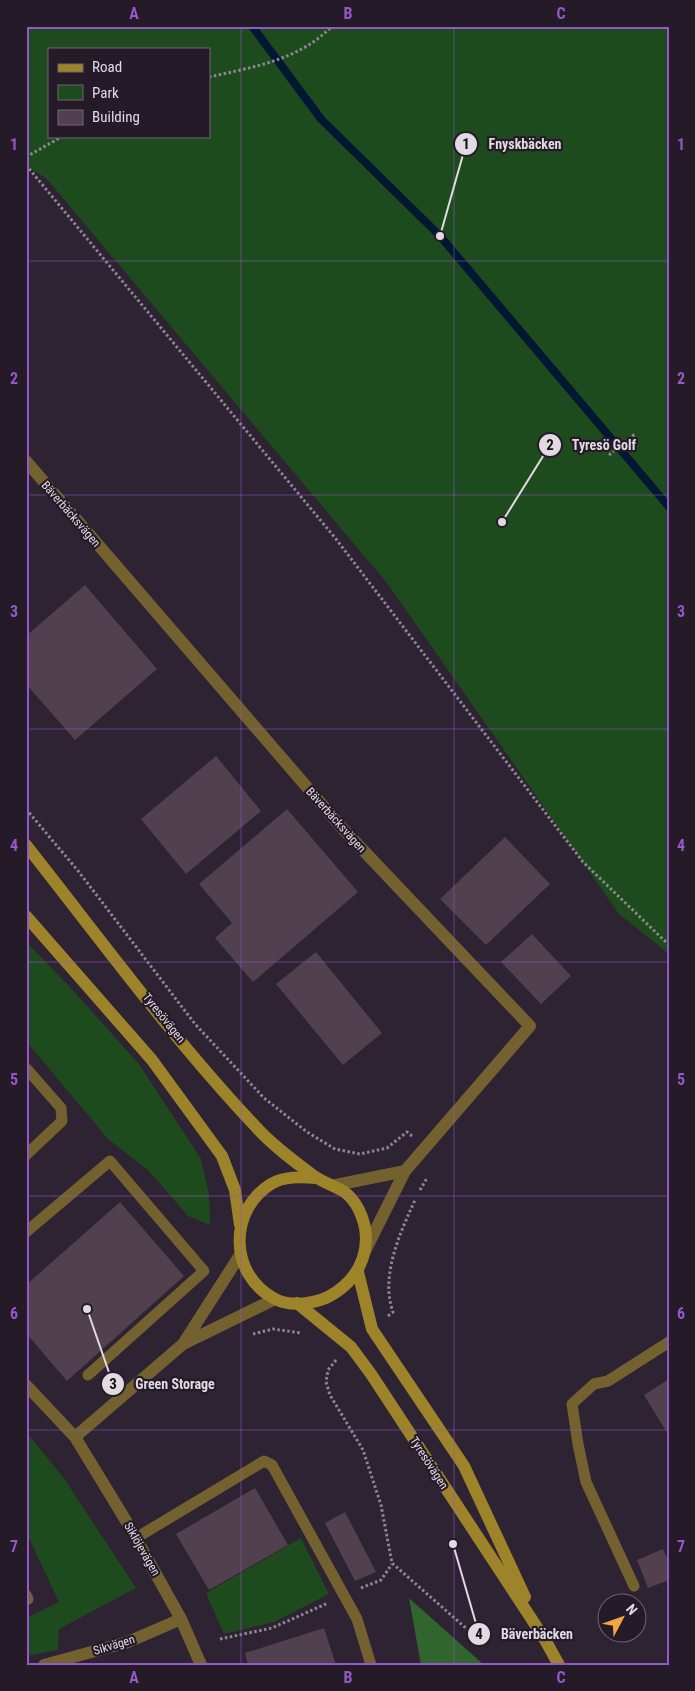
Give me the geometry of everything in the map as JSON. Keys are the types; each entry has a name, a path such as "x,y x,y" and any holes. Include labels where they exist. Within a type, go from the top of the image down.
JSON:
{"main road":[{"name":"Tyresövägen","path":"26,845 182,1041 258,1129 316,1178"},
{"name":"Tyresövägen","path":"26,916 152,1060 222,1156 235,1190 240,1225"},
{"name":"Tyresövägen","path":"291,1177 316,1178 336,1185 350,1197 358,1208 365,1227 365,1251 358,1272 344,1288 319,1301 306,1304 275,1299 249,1275 240,1255 238,1234 249,1204 271,1184 291,1177"},
{"name":"Tyresövägen","path":"358,1272 372,1329 464,1466 544,1638"},
{"name":"Tyresövägen","path":"297,1302 351,1347 366,1367 560,1665"}],"street":[{"name":"Bäverbäcksvägen","path":"26,462 343,829 530,1026 404,1171 365,1251"},
{"path":"336,1185 404,1171"},
{"path":"183,1344 240,1255"},
{"path":"74,1438 183,1344 275,1299"},
{"name":"Siklöjevägen","path":"26,1385 74,1438 136,1538 181,1618 201,1665"},
{"name":"Sikvägen","path":"44,1665 128,1642 181,1618"}],"lane":[{"path":"26,1068 61,1108 62,1121 26,1155"},
{"path":"26,1232 110,1161 204,1271 88,1375"},
{"path":"634,1586 586,1482 572,1404 594,1384 608,1381 669,1342"},
{"path":"136,1538 264,1461 272,1465 357,1619 371,1665"}],"path":[{"path":"210,77 270,63 318,42 332,26"},
{"path":"26,157 59,138"},
{"path":"26,165 336,539 583,862 669,945"},
{"path":"609,455 636,433"},
{"path":"26,809 84,879 195,1024 264,1098 307,1132 335,1150 360,1154 387,1148 407,1132"},
{"path":"393,1312 388,1291 388,1276 404,1225 419,1190 428,1176"},
{"path":"244,1336 272,1329 308,1334"},
{"path":"331,1352 338,1358 328,1370 326,1382 330,1395 362,1450 381,1505 392,1564 468,1630"},
{"path":"220,1639 272,1628 381,1580 392,1564"}],"green space":[{"path":"26,26 669,26 669,954 619,914 387,583 46,178 26,166"},
{"path":"26,942 69,986 139,1064 201,1159 209,1195 210,1225 188,1216 149,1171 108,1139 26,1041"},
{"path":"26,1432 63,1477 136,1588 59,1629 58,1650 26,1656 26,1618 59,1602 26,1532"},
{"path":"301,1538 329,1594 274,1622 224,1634 206,1593"},
{"path":"409,1598 484,1665 421,1665"}],"building":[{"path":"85,585 157,669 75,740 26,684 26,636"},
{"path":"216,756 261,811 186,874 141,819"},
{"path":"287,809 358,892 253,982 215,938 232,923 199,884"},
{"path":"505,837 550,884 486,945 440,899"},
{"path":"532,934 571,976 541,1004 501,962"},
{"path":"316,952 382,1033 343,1065 276,984"},
{"path":"120,1202 184,1276 67,1381 26,1333 26,1285"},
{"path":"669,1379 669,1430 666,1431 644,1395"},
{"path":"255,1488 288,1545 209,1590 176,1534"},
{"path":"345,1512 376,1572 355,1581 325,1523"},
{"path":"663,1549 669,1562 669,1580 648,1588 637,1560"},
{"path":"324,1628 336,1665 248,1665 245,1653"}],"waterway":[{"path":"252,26 321,119 440,236 669,507"}],"place":[{"name":"Fnyskbäcken","path":"440,236"},
{"name":"Tyresö Golf","path":"502,522"},
{"name":"Green Storage","path":"87,1309"},
{"name":"Bäverbäcken","path":"453,1544"}]}
